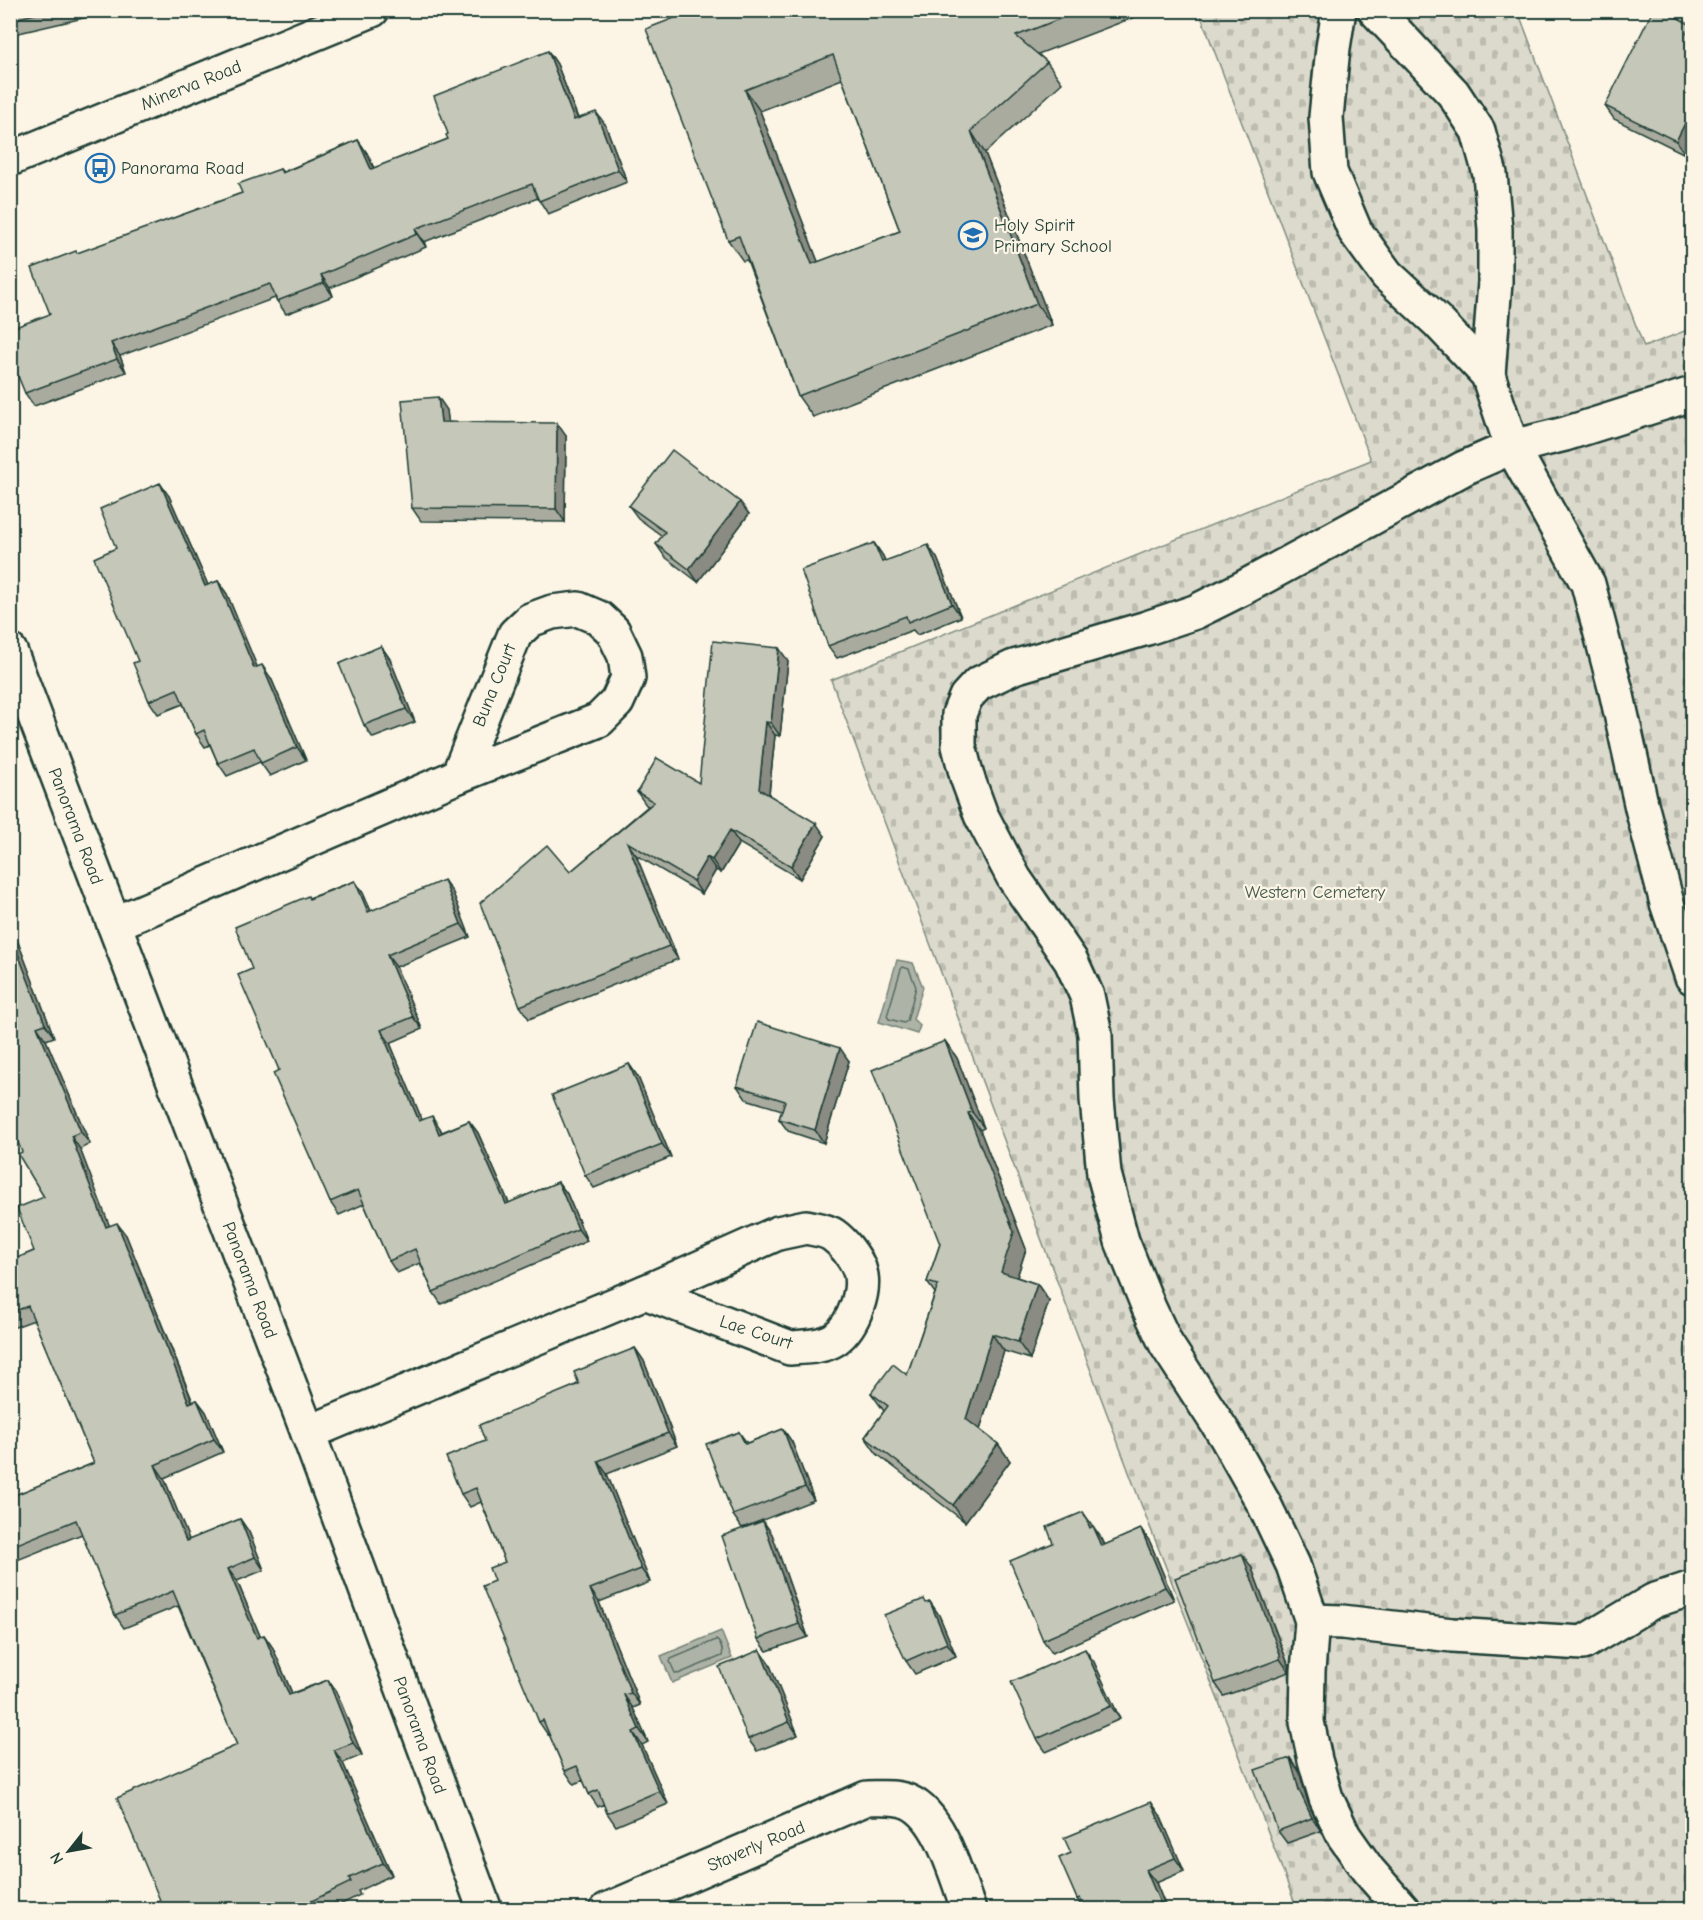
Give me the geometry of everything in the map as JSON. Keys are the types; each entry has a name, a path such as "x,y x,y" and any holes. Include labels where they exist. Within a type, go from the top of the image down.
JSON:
{"street":[{"name":"Minerva Road","path":"10,159 340,17 372,10"},
{"path":"1339,10 1326,117 1330,172 1355,231 1387,275 1437,321 1488,375"},
{"path":"1375,10 1453,93 1478,131 1490,174 1495,229 1495,282 1488,375 1512,447 1588,585 1667,903 1692,977"},
{"path":"1402,1910 1368,1870 1344,1836 1323,1789 1307,1722 1312,1621 1293,1565 1264,1504 1225,1435 1166,1344 1122,1241 1104,1174 1097,1100 1095,1034 1087,996 1071,961 1014,879 981,815 959,746 959,714 966,697 978,684 1014,667 1195,612 1464,468 1512,447 1565,434 1692,394"},
{"name":"Buna Court","path":"114,924 458,776 599,720 617,702 628,678 625,656 614,631 598,618 578,609 552,612 530,620 514,634 458,776"},
{"name":"Panorama Road","path":"10,651 308,1432 485,1910"},
{"name":"Lae Court","path":"308,1432 645,1292 778,1233 806,1227 832,1234 848,1250 859,1269 861,1293 855,1314 834,1339 814,1346 790,1348 645,1292"},
{"path":"1312,1621 1342,1622 1452,1635 1584,1643 1653,1601 1692,1588"},
{"name":"Staverly Road","path":"607,1910 867,1798 889,1797 908,1801 925,1813 938,1829 969,1910"}],"green space":[{"name":"Western Cemetery","path":"1199,11 1518,11 1644,347 1692,328 1692,1909 1297,1909 1141,1504 831,680 1371,460"}],"water":[{"path":"897,960 913,963 923,987 913,1019 920,1026 917,1034 879,1022"},
{"path":"721,1631 732,1658 672,1683 661,1656"}],"building":[{"path":"10,10 52,10 10,20"},
{"path":"695,10 1082,10 1016,36 1047,62 971,131 1037,304 798,396 739,236 728,240 646,29","holes":["833,55 900,231 812,264 745,90"]},
{"path":"1653,10 1664,10 1691,25 1687,33 1692,36 1690,81 1692,82 1692,109 1676,141 1605,106"},
{"path":"548,51 574,120 596,112 618,170 539,201 532,184 415,229 417,234 321,275 324,283 277,301 270,284 111,343 117,359 25,393 10,357 10,329 50,314 32,268 242,193 238,184 280,169 282,173 358,140 371,169 448,139 434,96"},
{"path":"438,397 441,422 557,423 556,509 412,508 402,400"},
{"path":"672,450 740,502 689,569 656,544 665,532 629,506"},
{"path":"160,483 205,586 218,581 254,668 262,665 297,747 261,763 254,748 218,763 204,730 196,734 177,689 149,701 133,663 138,661 94,558 116,548 100,509"},
{"path":"874,543 882,562 928,545 952,604 908,622 906,616 828,646 801,570"},
{"path":"713,641 779,648 771,723 766,722 759,789 816,823 791,866 730,830 712,860 707,857 693,881 627,842 669,946 520,1006 480,903 547,845 570,872 654,802 637,792 657,758 699,783"},
{"path":"381,646 406,709 364,725 339,664"},
{"path":"444,880 461,924 387,955 413,1017 381,1030 419,1121 432,1116 439,1134 469,1121 506,1204 558,1182 578,1229 433,1292 415,1249 389,1261 358,1190 330,1202 273,1073 279,1070 238,975 252,969 235,927 308,896 309,899 355,881 368,912"},
{"path":"10,933 45,1024 37,1027 81,1132 71,1136 106,1227 117,1223 189,1403 197,1400 214,1439 155,1465 186,1541 240,1519 255,1557 228,1569 257,1638 264,1635 289,1695 328,1680 353,1743 334,1750 383,1863 349,1878 351,1882 293,1910 138,1910 160,1900 117,1798 237,1745 173,1591 115,1615 76,1520 10,1547 10,1497 94,1463 28,1306 10,1313 10,1261 34,1251 17,1208 44,1197 18,1154 22,1152 10,1123"},
{"path":"757,1022 840,1048 815,1130 779,1119 785,1101 737,1086"},
{"path":"945,1041 972,1112 968,1113 1014,1232 1001,1272 1037,1284 1018,1342 992,1334 966,1419 998,1444 953,1505 865,1437 888,1406 871,1393 893,1364 907,1375 938,1285 927,1282 940,1244 872,1070"},
{"path":"629,1064 662,1144 585,1175 552,1095"},
{"path":"635,1348 668,1433 598,1461 641,1569 590,1589 631,1693 624,1695 639,1729 633,1732 659,1791 607,1813 598,1790 589,1794 577,1766 565,1771 543,1720 539,1722 482,1586 494,1581 489,1568 505,1562 476,1488 461,1494 446,1457 485,1441 479,1425 579,1384 574,1372"},
{"path":"783,1429 805,1487 733,1515 706,1444 739,1432 745,1444"},
{"path":"1083,1512 1090,1528 1093,1526 1102,1546 1141,1529 1165,1587 1043,1640 1010,1561 1053,1543 1047,1527"},
{"path":"763,1521 799,1624 758,1639 722,1536"},
{"path":"1242,1554 1280,1659 1215,1683 1175,1578"},
{"path":"924,1599 926,1603 930,1602 947,1643 906,1661 884,1615"},
{"path":"1085,1649 1111,1706 1037,1739 1011,1682"},
{"path":"760,1650 789,1722 748,1739 719,1667"},
{"path":"1290,1758 1299,1790 1312,1818 1278,1831 1255,1770"},
{"path":"1151,1802 1175,1858 1146,1870 1163,1910 1085,1910 1080,1898 1077,1899 1059,1858 1071,1853 1064,1838"},
{"path":"891,1904 893,1910 876,1910"}],"place":[{"name":"Panorama Road","path":"100,168"},
{"name":"Holy Spirit Primary School","path":"973,235"}]}
